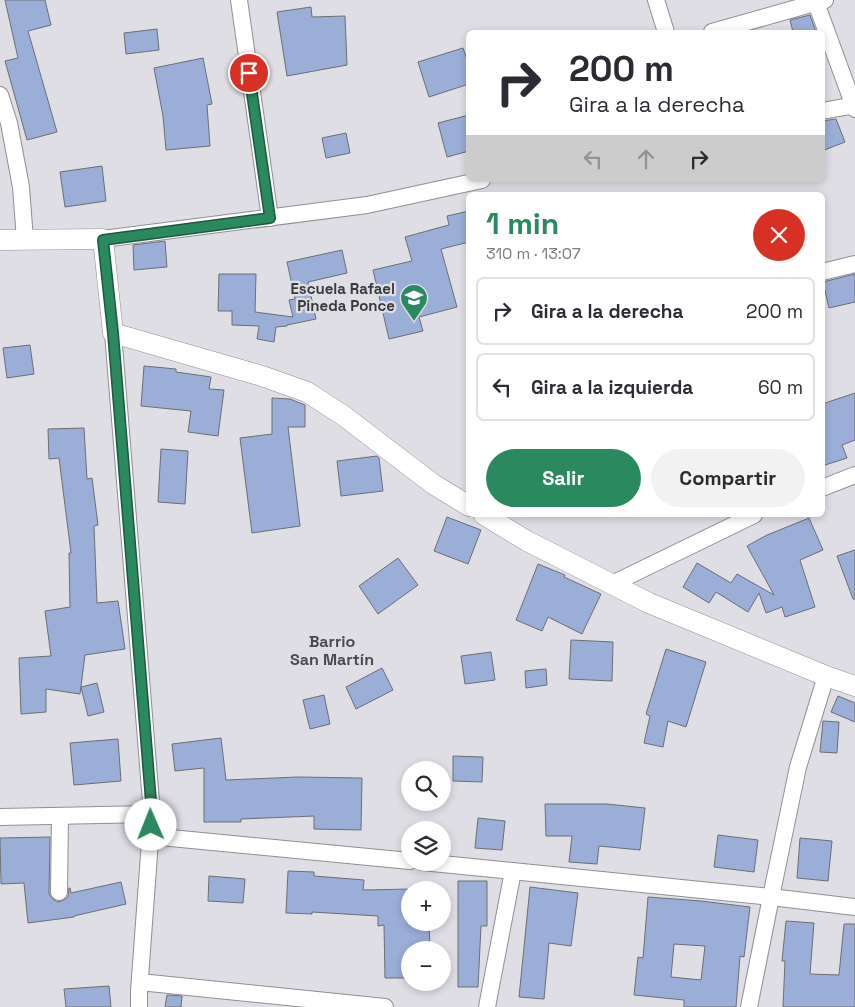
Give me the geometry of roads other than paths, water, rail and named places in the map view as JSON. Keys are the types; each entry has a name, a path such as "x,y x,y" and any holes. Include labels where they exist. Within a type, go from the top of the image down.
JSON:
{"street":[{"path":"239,0 270,218"},
{"path":"656,0 665,30"},
{"path":"719,30 818,1 855,106 825,111"},
{"path":"0,95 9,123 21,187 25,240"},
{"path":"0,240 103,240 367,205 473,182"},
{"path":"103,240 113,333 152,814 139,1007"},
{"path":"825,271 855,264"},
{"path":"113,333 262,376 307,392 344,416 433,484 466,504"},
{"path":"825,487 855,475"},
{"path":"487,517 527,541 649,603 826,676 855,686"},
{"path":"612,584 750,517"},
{"path":"749,1007 798,767 826,676"},
{"path":"0,817 152,814"},
{"path":"59,892 60,816"},
{"path":"150,836 401,860"},
{"path":"451,865 855,907"},
{"path":"486,1007 513,872"},
{"path":"140,982 385,1007"}],"place":[{"name":"Escuela Rafael Pineda Ponce","path":"414,322"}],"district":[{"name":"Barrio San Martín","path":"332,650"}]}
